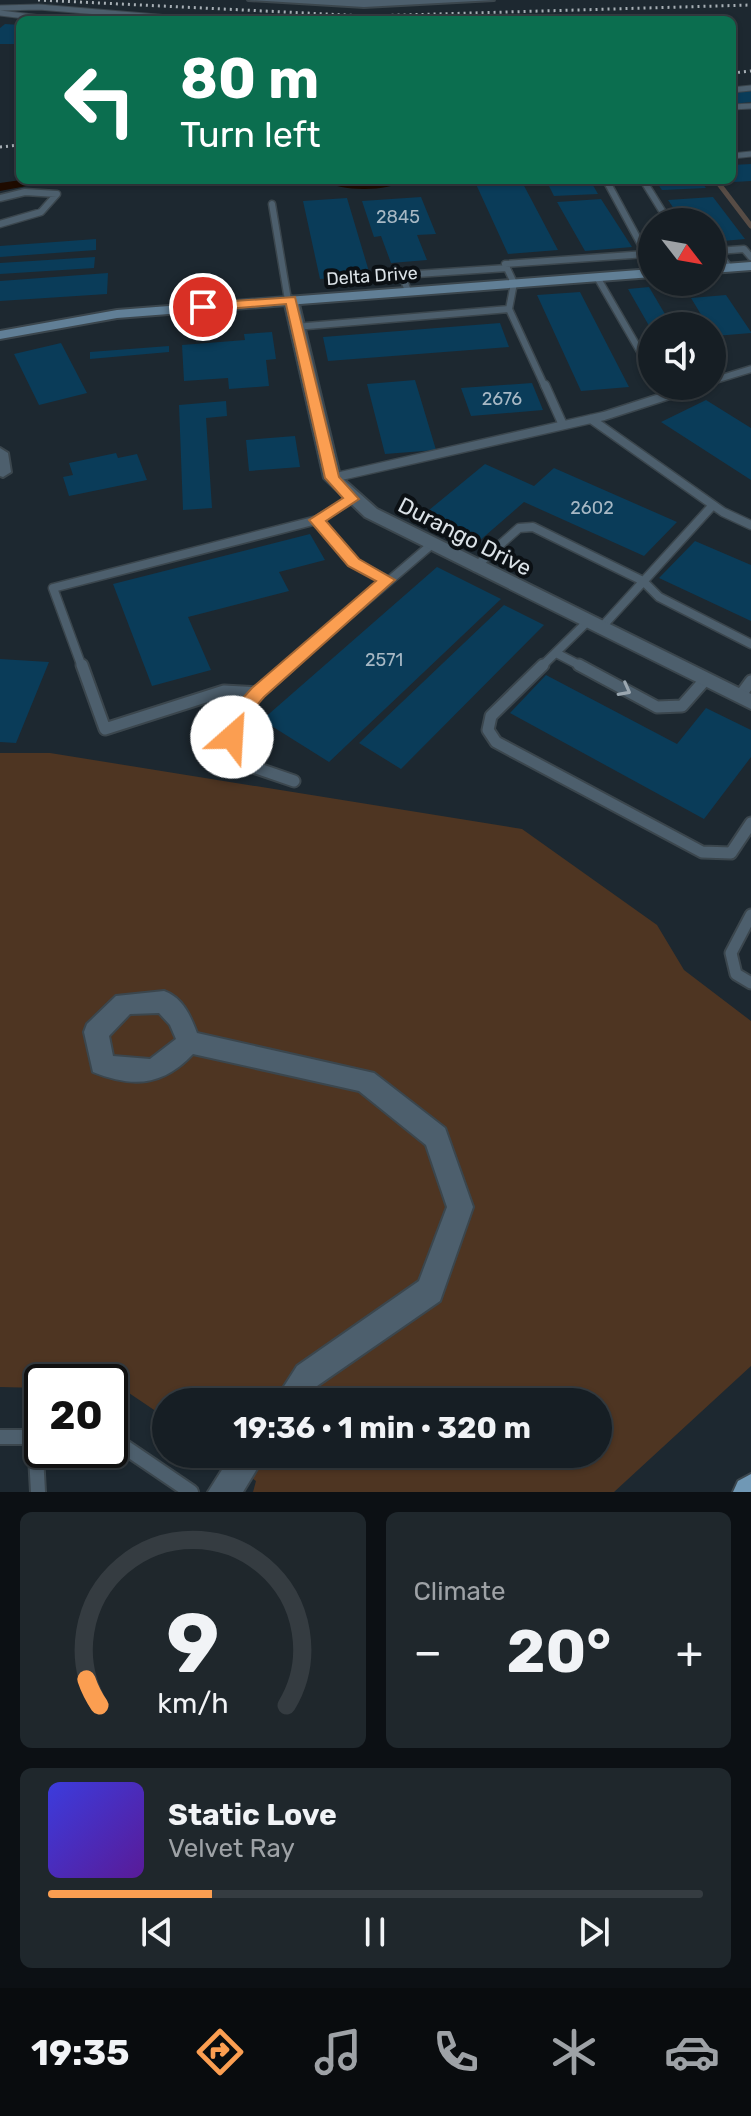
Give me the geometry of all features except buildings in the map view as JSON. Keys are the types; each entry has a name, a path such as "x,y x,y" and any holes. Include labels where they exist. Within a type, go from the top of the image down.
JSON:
{"main road":[{"path":"726,267 751,266"},
{"name":"Delta Drive","path":"0,335 117,314 638,274"}],"street":[{"path":"252,0 364,4 490,0"},
{"name":"Durango Drive","path":"290,300 332,478 352,499 431,545 745,699"},
{"path":"0,453 3,472"},
{"path":"189,1042 365,1081 436,1137 460,1207 430,1291 307,1376 299,1388"},
{"path":"224,1492 241,1468"}],"lane":[{"path":"0,10 39,7 145,16"},
{"path":"0,10 34,16"},
{"path":"608,184 638,240"},
{"path":"645,184 660,208"},
{"path":"0,198 25,192 57,194 41,212 0,224"},
{"path":"272,204 290,300"},
{"path":"726,250 744,249 751,257"},
{"path":"563,425 509,309 514,283 505,264 638,255"},
{"path":"726,264 729,267"},
{"path":"408,291 402,275 507,268"},
{"path":"459,271 465,287"},
{"path":"597,277 638,348"},
{"path":"295,327 509,309"},
{"path":"726,377 751,369"},
{"path":"332,478 591,419 652,400"},
{"path":"591,419 713,505 751,525"},
{"path":"258,693 224,691 105,729 53,588 317,520 352,499"},
{"path":"713,505 643,581 594,625 556,653 491,716 488,730 496,742 702,852 731,853 751,823"},
{"path":"317,520 353,562 387,580"},
{"path":"475,567 519,528 533,527 643,581 659,597 751,644"},
{"path":"294,781 227,758 237,717 258,693 431,545"},
{"path":"556,653 657,707 682,706 705,680"},
{"path":"745,699 751,681"},
{"path":"751,915 731,953 736,974 751,983"},
{"path":"0,1437 24,1437"},
{"path":"128,1449 191,1492"},
{"path":"38,1468 38,1492"}],"shaded area":[{"path":"0,753 50,753 522,829 657,925 684,970 751,1021 751,1366 614,1492 253,1492 256,1481 238,1468 612,1468 612,1388 152,1388 152,1409 128,1392 128,1364 24,1364 24,1388 0,1387"}],"waterway":[{"path":"0,187 22,184"},
{"path":"719,184 751,226"}],"railway":[{"path":"38,0 367,16 751,5"},
{"path":"736,73 751,71"},
{"path":"0,147 16,145"}],"route":[{"path":"203,307 291,300 332,478 352,499 317,520 353,562 387,580 258,693 237,717 232,737"}]}
